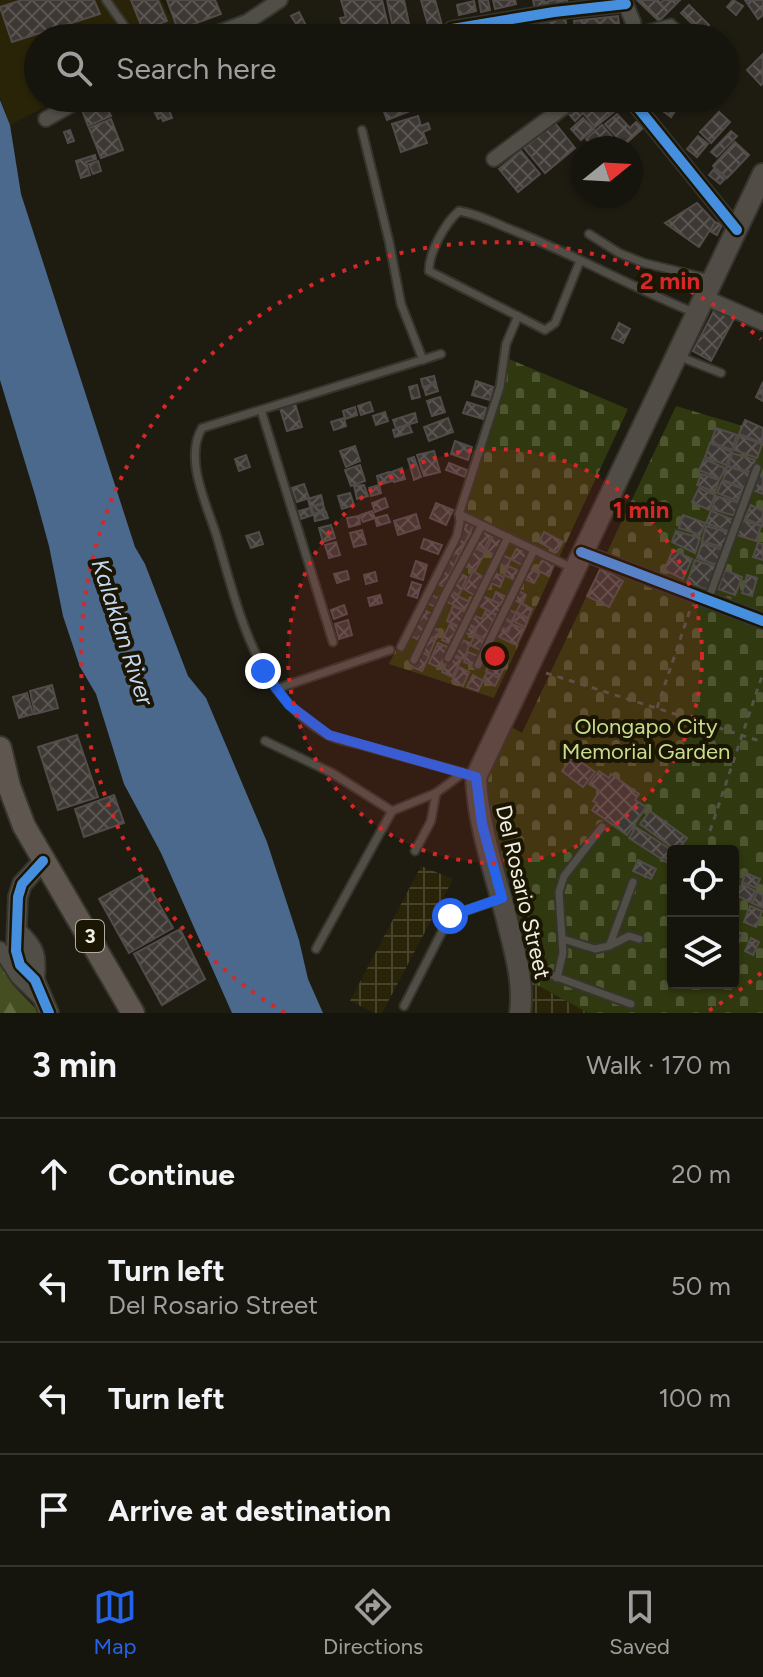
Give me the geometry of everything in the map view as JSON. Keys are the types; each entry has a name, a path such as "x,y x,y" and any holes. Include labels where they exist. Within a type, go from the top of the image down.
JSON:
{"highway":[{"name":"3","path":"0,748 9,786 24,826 133,1013"}],"main road":[{"path":"470,775 528,667 763,174"},
{"name":"Del Rosario Street","path":"470,775 518,963 522,999 520,1013"}],"street":[{"path":"242,24 280,0"},
{"path":"482,24 625,2 632,24"},
{"path":"46,119 58,112"},
{"path":"494,159 557,112"},
{"path":"641,112 737,230"},
{"path":"704,297 763,323"},
{"path":"577,560 701,597 763,621"},
{"path":"43,861 22,884 17,906 18,932 32,946 37,960 35,980 47,1008"},
{"path":"0,949 18,977 47,1008"}],"lane":[{"path":"106,0 123,24"},
{"path":"362,130 401,304 423,360"},
{"path":"580,261 555,323 545,330 429,271 429,262 451,218 459,211 522,234 580,261 704,297"},
{"path":"589,234 704,297"},
{"path":"401,647 457,536 459,514 500,387 506,344 518,316"},
{"path":"441,354 202,428 196,438 195,455 243,623 263,671 289,705 329,735 470,775"},
{"path":"676,355 721,373"},
{"path":"261,410 333,642"},
{"path":"701,597 757,468"},
{"path":"459,514 534,550 577,560"},
{"path":"414,660 482,525"},
{"path":"448,658 508,537"},
{"path":"478,665 534,550"},
{"path":"276,689 390,650"},
{"path":"265,741 332,773 392,811"},
{"path":"316,949 392,811 470,775"},
{"path":"415,851 431,821 436,793"},
{"path":"557,978 563,953 559,892 564,876 602,827"},
{"path":"609,946 633,882"},
{"path":"404,1006 450,916 502,898"},
{"path":"563,939 595,949 629,936 639,939"},
{"path":"518,963 631,1004"}],"path":[{"path":"657,708 701,597"},
{"path":"528,667 763,742"},
{"path":"710,831 763,673"}],"shaded area":[{"path":"0,0 161,0 175,24 24,24 24,112 35,112 10,125 0,97"},
{"path":"421,866 453,879 382,1013 375,1013 350,1001"},
{"path":"528,980 588,1013 530,1013"}],"green space":[{"path":"509,359 628,409 494,698 389,664 466,505"},
{"name":"Olongapo City Memorial Garden","path":"676,406 763,432 763,1013 588,1013 528,980 480,788 512,727 522,733"},
{"path":"0,965 13,985 40,1013 0,1013"}],"water":[{"name":"Kalaklan River","path":"0,100 10,125 21,194 135,547 145,564 188,676 206,698 267,842 299,940 308,979 323,1013 232,1013 161,853 124,784 96,694 80,667 63,616 35,495 0,380"}],"building":[{"path":"22,0 94,0 100,14 69,24 24,24 24,38 12,42 0,7"},
{"path":"131,0 158,0 167,21 141,24"},
{"path":"167,0 215,0 221,14 194,24 176,24"},
{"path":"341,0 382,0 388,24 342,24 340,18 346,17"},
{"path":"387,0 404,0 409,24 392,24"},
{"path":"421,0 435,0 442,24 428,24"},
{"path":"479,0 488,0 490,10 481,12"},
{"path":"493,0 515,0 516,4 495,9"},
{"path":"533,0 544,0 544,9 535,10"},
{"path":"567,0 568,4 546,8 545,2"},
{"path":"637,0 658,0 661,3 663,0 680,0 659,21"},
{"path":"733,0 743,6 736,15 727,7"},
{"path":"745,0 763,0 763,15 758,19"},
{"path":"474,1 476,11 459,15 457,5"},
{"path":"689,5 708,24 693,24 681,13"},
{"path":"299,12 305,24 296,24 291,16"},
{"path":"618,16 619,24 574,24 574,21"},
{"path":"534,17 536,24 518,24"},
{"path":"565,18 566,24 539,24"},
{"path":"763,54 763,83 761,85 747,70"},
{"path":"83,112 109,112 111,116 88,126"},
{"path":"170,112 172,118 163,121 155,113"},
{"path":"384,112 408,112 387,120"},
{"path":"614,112 595,127 583,113 575,121 568,113"},
{"path":"719,112 730,122 711,143 700,132"},
{"path":"617,114 630,128 636,122 643,128 634,136 616,136 605,124"},
{"path":"418,116 421,126 428,123 430,129 423,132 427,143 401,152 392,124"},
{"path":"583,118 594,129 586,136 577,136 571,129"},
{"path":"111,119 123,150 101,158 89,128"},
{"path":"555,123 571,143 571,151 545,173 524,148"},
{"path":"602,125 612,136 589,136"},
{"path":"70,130 74,141 68,143 64,132"},
{"path":"731,131 737,136 717,157 711,152"},
{"path":"698,136 708,144 697,157 687,149"},
{"path":"735,142 749,155 727,178 713,166"},
{"path":"521,151 540,174 518,192 499,169"},
{"path":"95,155 96,159 86,162 90,175 81,178 76,161"},
{"path":"98,161 101,171 93,174 89,164"},
{"path":"714,169 725,179 720,184 709,175"},
{"path":"697,203 715,222 699,247 665,223"},
{"path":"715,222 722,225 717,235 710,231"},
{"path":"716,307 735,317 711,361 693,351"},
{"path":"619,323 630,329 623,343 612,338"},
{"path":"434,376 436,383 423,387 421,379"},
{"path":"476,381 493,387 490,400 472,395"},
{"path":"763,382 763,401 756,397"},
{"path":"436,384 438,391 426,395 424,388"},
{"path":"417,385 420,397 412,399 409,387"},
{"path":"440,397 445,412 432,416 427,401"},
{"path":"294,400 302,427 287,431 279,405"},
{"path":"370,402 373,411 361,415 358,406"},
{"path":"467,402 486,408 483,419 463,413"},
{"path":"355,407 357,415 345,419 343,411"},
{"path":"385,412 388,421 376,425 373,416"},
{"path":"415,413 417,422 396,428 393,420"},
{"path":"344,418 346,426 334,430 331,422"},
{"path":"448,418 453,432 429,441 424,427"},
{"path":"745,420 763,428 762,443 739,434"},
{"path":"409,425 412,432 395,437 393,430"},
{"path":"716,428 737,435 732,450 711,442"},
{"path":"739,436 762,444 757,458 734,450"},
{"path":"455,441 472,447 468,460 451,454"},
{"path":"710,443 732,452 726,465 705,457"},
{"path":"355,446 360,461 346,467 340,451"},
{"path":"434,451 440,472 424,476 417,455"},
{"path":"732,453 755,460 751,472 728,466"},
{"path":"246,455 250,467 239,471 235,459"},
{"path":"414,457 421,477 414,480 408,459"},
{"path":"704,459 725,468 720,479 699,470"},
{"path":"449,463 467,470 465,477 446,470"},
{"path":"360,465 365,481 351,486 345,470"},
{"path":"727,466 750,474 745,488 723,480"},
{"path":"402,468 405,479 394,482 391,472"},
{"path":"389,472 392,481 379,485 377,476"},
{"path":"701,474 719,480 715,492 697,485"},
{"path":"756,474 763,477 763,494 750,489"},
{"path":"722,481 743,489 738,501 717,493"},
{"path":"304,484 309,498 297,502 292,488"},
{"path":"364,485 368,496 357,499 354,486"},
{"path":"379,485 381,493 371,496 369,488"},
{"path":"699,488 715,495 709,510 692,502"},
{"path":"350,493 354,505 342,509 338,496"},
{"path":"321,495 323,503 310,507 308,499"},
{"path":"716,496 739,503 735,516 712,509"},
{"path":"385,498 388,507 375,512 372,503"},
{"path":"436,503 453,510 446,525 430,518"},
{"path":"323,504 325,511 314,514 311,507"},
{"path":"751,505 763,511 762,526 745,518"},
{"path":"310,508 313,515 301,519 299,511"},
{"path":"372,511 375,518 363,522 360,515"},
{"path":"711,511 734,520 730,532 706,523"},
{"path":"326,512 328,518 315,521 314,515"},
{"path":"416,514 420,528 398,535 394,521"},
{"path":"387,515 390,522 377,526 375,518"},
{"path":"683,515 705,523 700,535 679,528"},
{"path":"359,516 360,524 349,527 347,518"},
{"path":"739,519 761,526 756,541 734,534"},
{"path":"466,522 473,526 444,587 436,583"},
{"path":"331,525 335,538 323,542 319,528"},
{"path":"706,526 730,533 725,548 702,541"},
{"path":"481,527 492,533 484,550 473,545"},
{"path":"362,530 366,544 354,547 350,533"},
{"path":"676,531 700,538 695,553 672,542"},
{"path":"259,532 263,544 251,548 246,536"},
{"path":"544,532 563,542 557,552 539,542"},
{"path":"494,533 504,538 496,556 486,551"},
{"path":"424,539 442,545 438,554 421,548"},
{"path":"336,542 340,555 329,558 325,545"},
{"path":"702,543 726,551 720,566 697,558"},
{"path":"758,543 763,544 763,560 753,557"},
{"path":"472,546 485,553 475,571 462,564"},
{"path":"518,546 529,551 522,565 511,559"},
{"path":"673,550 692,559 683,579 664,570"},
{"path":"500,554 511,559 507,567 496,562"},
{"path":"543,558 554,563 549,576 537,570"},
{"path":"695,560 719,568 711,591 687,583"},
{"path":"416,561 427,565 423,580 411,576"},
{"path":"508,566 519,571 515,580 504,575"},
{"path":"528,567 539,574 534,583 522,578"},
{"path":"601,568 623,581 609,607 587,596"},
{"path":"725,570 742,577 735,595 718,589"},
{"path":"347,571 349,579 337,583 334,574"},
{"path":"473,571 483,577 474,595 464,589"},
{"path":"375,572 377,581 366,584 364,575"},
{"path":"457,572 467,577 459,595 449,590"},
{"path":"493,572 504,577 500,587 488,582"},
{"path":"747,575 757,578 752,596 742,593"},
{"path":"412,582 421,585 417,598 408,595"},
{"path":"515,589 526,595 522,604 511,598"},
{"path":"447,591 470,602 466,611 443,600"},
{"path":"496,592 506,597 502,605 493,600"},
{"path":"430,594 441,600 437,608 425,602"},
{"path":"380,595 382,603 370,606 368,598"},
{"path":"481,595 504,606 499,616 476,604"},
{"path":"521,603 532,609 528,618 516,612"},
{"path":"344,605 347,614 334,619 331,610"},
{"path":"453,606 466,612 460,627 447,621"},
{"path":"506,608 516,613 511,622 502,617"},
{"path":"422,609 432,614 419,640 409,635"},
{"path":"486,610 496,615 485,639 475,634 477,628 467,623 471,614 482,619"},
{"path":"516,613 528,619 525,627 513,621"},
{"path":"502,618 512,623 508,631 498,625"},
{"path":"348,620 352,635 339,639 335,624"},
{"path":"450,624 458,628 450,644 442,640"},
{"path":"465,624 476,629 473,636 461,631"},
{"path":"512,624 524,629 516,645 493,634 497,626 508,632"},
{"path":"430,627 440,631 436,639 426,635"},
{"path":"474,636 484,641 480,650 470,645"},
{"path":"426,637 435,641 429,655 420,651"},
{"path":"458,638 470,643 464,659 452,654"},
{"path":"438,643 448,647 439,668 429,663"},
{"path":"419,651 429,656 422,671 412,667"},
{"path":"468,652 480,657 476,667 464,662"},
{"path":"450,654 461,660 452,677 442,672"},
{"path":"493,654 508,661 504,669 490,662"},
{"path":"490,663 503,670 499,678 486,671"},
{"path":"459,667 469,672 463,686 452,681"},
{"path":"487,672 499,678 495,686 483,680"},
{"path":"473,675 483,681 478,691 467,687"},
{"path":"52,685 58,708 35,714 30,691"},
{"path":"27,693 33,714 19,718 13,697"},
{"path":"77,735 98,797 58,810 38,747"},
{"path":"573,756 595,772 583,787 562,771"},
{"path":"599,771 609,778 611,774 639,794 635,800 646,807 627,835 592,810 597,803 593,801 600,791 589,784"},
{"path":"114,795 124,823 84,837 75,809"},
{"path":"650,811 687,838 682,845 669,845 640,824"},
{"path":"636,827 667,847 667,862 629,838"},
{"path":"638,860 656,869 651,879 633,871"},
{"path":"746,873 760,879 756,888 742,882"},
{"path":"142,875 173,928 129,953 99,899"},
{"path":"742,884 755,891 750,902 739,896"},
{"path":"757,892 763,895 763,908 752,903"},
{"path":"750,906 762,911 756,927 744,922"},
{"path":"180,929 205,979 162,1005 134,954"},
{"path":"751,938 759,942 753,955 745,951"}],"cycle path":[{"path":"482,24 626,4"},
{"path":"641,112 737,230"},
{"path":"581,552 763,621"},
{"path":"43,861 22,884 18,897 16,951 20,965 35,980 49,1013"}],"route":[{"path":"263,671 289,705 329,735 476,777 482,824 502,898 450,916"}]}
